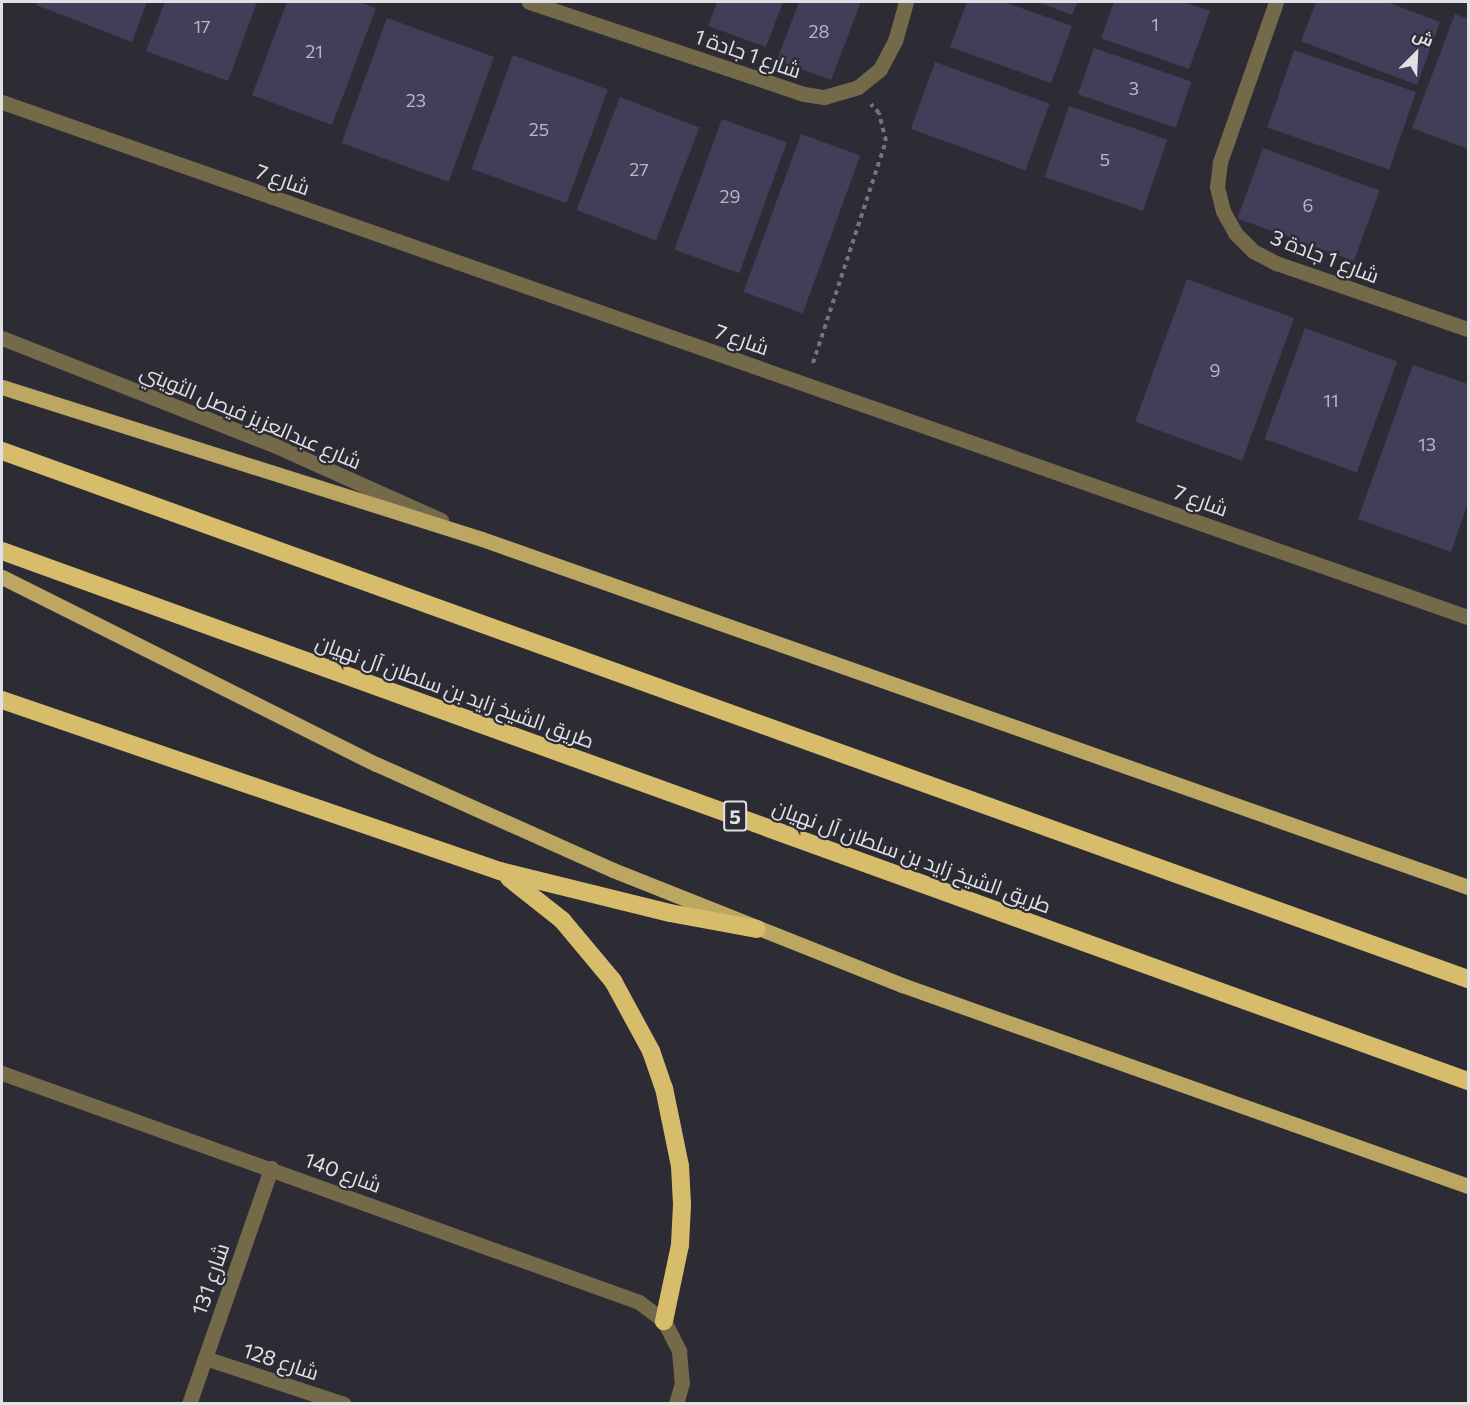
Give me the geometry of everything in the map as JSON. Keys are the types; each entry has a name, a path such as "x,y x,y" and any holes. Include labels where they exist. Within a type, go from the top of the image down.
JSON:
{"highway":[{"path":"2,451 1468,980"},
{"name":"طريق الشيخ زايد بن سلطان آل نهيان","path":"2,551 1468,1081"},
{"path":"2,700 500,871 670,913 757,929"},
{"path":"500,871 562,921 607,973 633,1015 664,1088 680,1166 682,1205 675,1274 664,1322"}],"main road":[{"path":"2,387 482,539 1468,887"},
{"path":"2,577 408,779 602,866 902,985 1468,1186"}],"street":[{"name":"شارع 1 جادة 1","path":"530,2 804,94 824,97 841,94 870,80 888,59 906,2"},
{"name":"شارع 1 جادة 3","path":"1276,2 1220,162 1217,187 1223,211 1235,234 1253,251 1276,263 1468,329"},
{"name":"شارع 7","path":"2,102 1468,617"},
{"name":"شارع عبدالعزيز فيصل الثويني","path":"2,338 276,446 482,539"},
{"name":"شارع 140","path":"2,1073 625,1296 652,1310 664,1322"},
{"name":"شارع 131","path":"189,1404 271,1168"},
{"path":"664,1322 673,1335 682,1366 676,1404"},
{"name":"شارع 128","path":"205,1358 344,1404"}],"path":[{"path":"806,383 886,141 879,113 858,87"}],"building":[{"path":"37,2 147,2 132,42 36,5"},
{"path":"165,2 257,2 228,81 146,51"},
{"path":"287,2 360,2 376,8 332,125 252,95"},
{"path":"717,2 783,2 766,47 708,26"},
{"path":"799,2 861,2 831,80 777,60"},
{"path":"967,2 1004,2 1072,26 1051,83 950,47"},
{"path":"1038,2 1078,2 1072,15"},
{"path":"1114,2 1184,2 1210,11 1189,69 1101,38"},
{"path":"1316,2 1387,2 1440,22 1417,85 1301,41"},
{"path":"1455,14 1468,19 1468,149 1412,128"},
{"path":"387,18 494,57 449,182 342,143"},
{"path":"1094,48 1191,82 1175,128 1078,94"},
{"path":"1294,50 1416,92 1389,170 1267,128"},
{"path":"513,55 608,90 567,203 472,169"},
{"path":"935,62 1050,104 1025,170 911,129"},
{"path":"620,97 699,127 656,240 577,210"},
{"path":"1069,106 1167,140 1143,211 1045,177"},
{"path":"722,119 787,143 739,273 674,250"},
{"path":"801,134 860,156 803,313 744,292"},
{"path":"1263,148 1380,190 1354,261 1237,218"},
{"path":"1187,279 1294,318 1242,461 1135,422"},
{"path":"1305,328 1397,362 1357,472 1265,439"},
{"path":"1413,365 1468,384 1468,503 1451,552 1358,519"}]}
